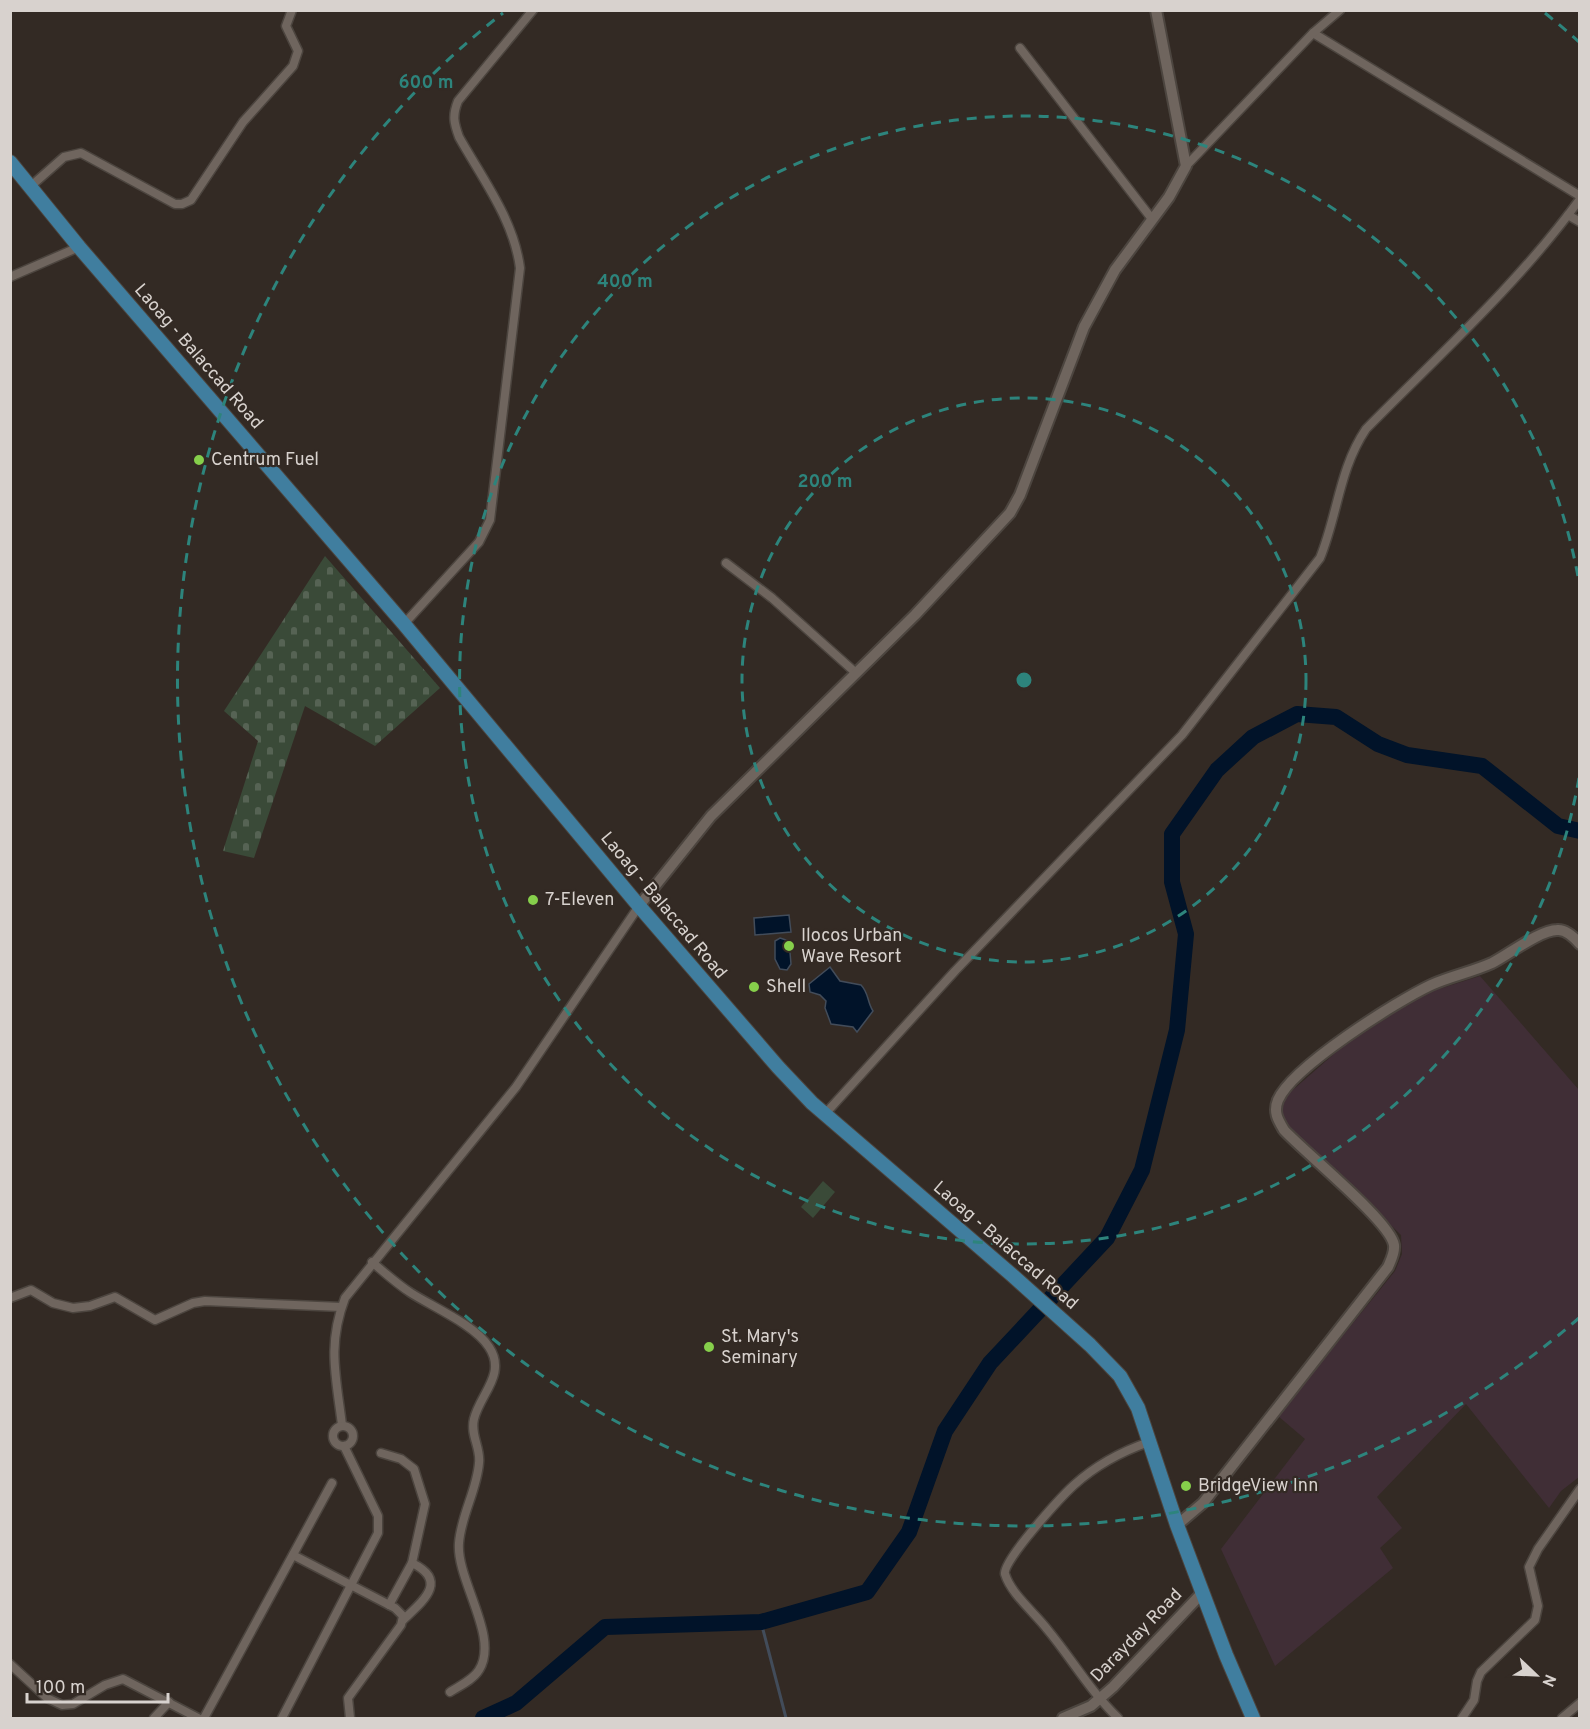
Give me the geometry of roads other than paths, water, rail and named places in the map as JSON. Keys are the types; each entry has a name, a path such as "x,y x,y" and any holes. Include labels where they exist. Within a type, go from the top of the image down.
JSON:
{"main road":[{"name":"Laoag - Balaccad Road","path":"10,162 79,247 404,624 639,906 778,1067 825,1114 1090,1345 1129,1390 1203,1592 1253,1719"}],"street":[{"path":"31,186 64,157 81,153 175,204 191,200 243,122 293,66 298,51 286,26 292,10"},
{"path":"404,624 479,542 490,520 520,268 517,247 511,230 459,137 453,122 458,102 534,10"},
{"path":"1156,10 1186,166"},
{"path":"342,1425 332,1350 345,1298 516,1087 639,906 711,816 915,615 1010,513 1031,473 1053,403 1084,327 1115,270 1152,219 1186,166 1313,33 1340,10"},
{"path":"825,1114 955,971 1182,735 1320,558 1331,531 1344,469 1353,448 1366,429 1516,278 1580,198 1313,33"},
{"path":"1020,48 1152,219"},
{"path":"1568,215 1580,222"},
{"path":"10,277 79,247"},
{"path":"726,563 772,598 856,673"},
{"path":"1178,1525 1195,1513 1388,1267 1394,1254 1394,1243 1379,1221 1284,1130 1277,1120 1276,1110 1283,1091 1341,1040 1419,991 1485,966 1557,930 1567,932 1580,944"},
{"path":"372,1262 410,1293 480,1337 494,1359 493,1381 474,1419 472,1431 480,1459 459,1544 460,1559 483,1636 483,1660 473,1677 450,1692"},
{"path":"10,1298 31,1290 53,1303 73,1308 90,1306 115,1297 155,1320 193,1303 205,1301 341,1307"},
{"path":"342,1425 349,1427 353,1434 351,1442 344,1446 336,1444 332,1437 335,1429 342,1425"},
{"path":"1118,1719 1099,1700 1048,1630 1012,1586 1005,1568 1015,1552 1075,1485 1125,1451 1149,1442"},
{"path":"282,1719 374,1545 379,1525 378,1516 344,1446"},
{"path":"381,1453 409,1464 423,1494 424,1511 412,1563 389,1605"},
{"path":"204,1719 332,1483"},
{"path":"1462,1719 1474,1700 1481,1672 1535,1620 1538,1606 1529,1567 1580,1489"},
{"path":"293,1555 389,1605 400,1612 403,1620"},
{"path":"350,1719 348,1698 403,1620 422,1602 431,1582 430,1575 425,1569 412,1563"},
{"name":"Darayday Road","path":"1063,1719 1099,1700 1203,1592"},
{"path":"10,1664 47,1698 62,1705 74,1704 116,1679 123,1679 198,1719"},
{"path":"154,1719 168,1702"},
{"path":"1562,1719 1580,1703"}],"water":[{"path":"789,915 791,932 755,935 754,918"},
{"path":"780,938 789,941 791,964 787,970 780,969 775,959 775,941"},
{"path":"830,967 840,981 861,985 865,991 873,1011 857,1032 853,1027 831,1024 825,1008 826,1001 820,995 810,992 809,984"}],"waterway":[{"path":"483,1718 516,1703 605,1627 761,1622 867,1592 909,1532 945,1431 990,1363 1107,1238 1142,1170 1177,1030 1186,934 1172,882 1172,834 1217,770 1253,737 1297,714 1336,717 1378,744 1407,755 1482,766 1558,826 1580,831"},
{"path":"761,1622 786,1718"}],"place":[{"name":"Centrum Fuel","path":"199,460"},
{"name":"7-Eleven","path":"533,900"},
{"name":"Ilocos Urban Wave Resort","path":"789,946"},
{"name":"Shell","path":"754,987"},
{"name":"St. Mary's Seminary","path":"709,1347"},
{"name":"BridgeView Inn","path":"1186,1486"}]}
